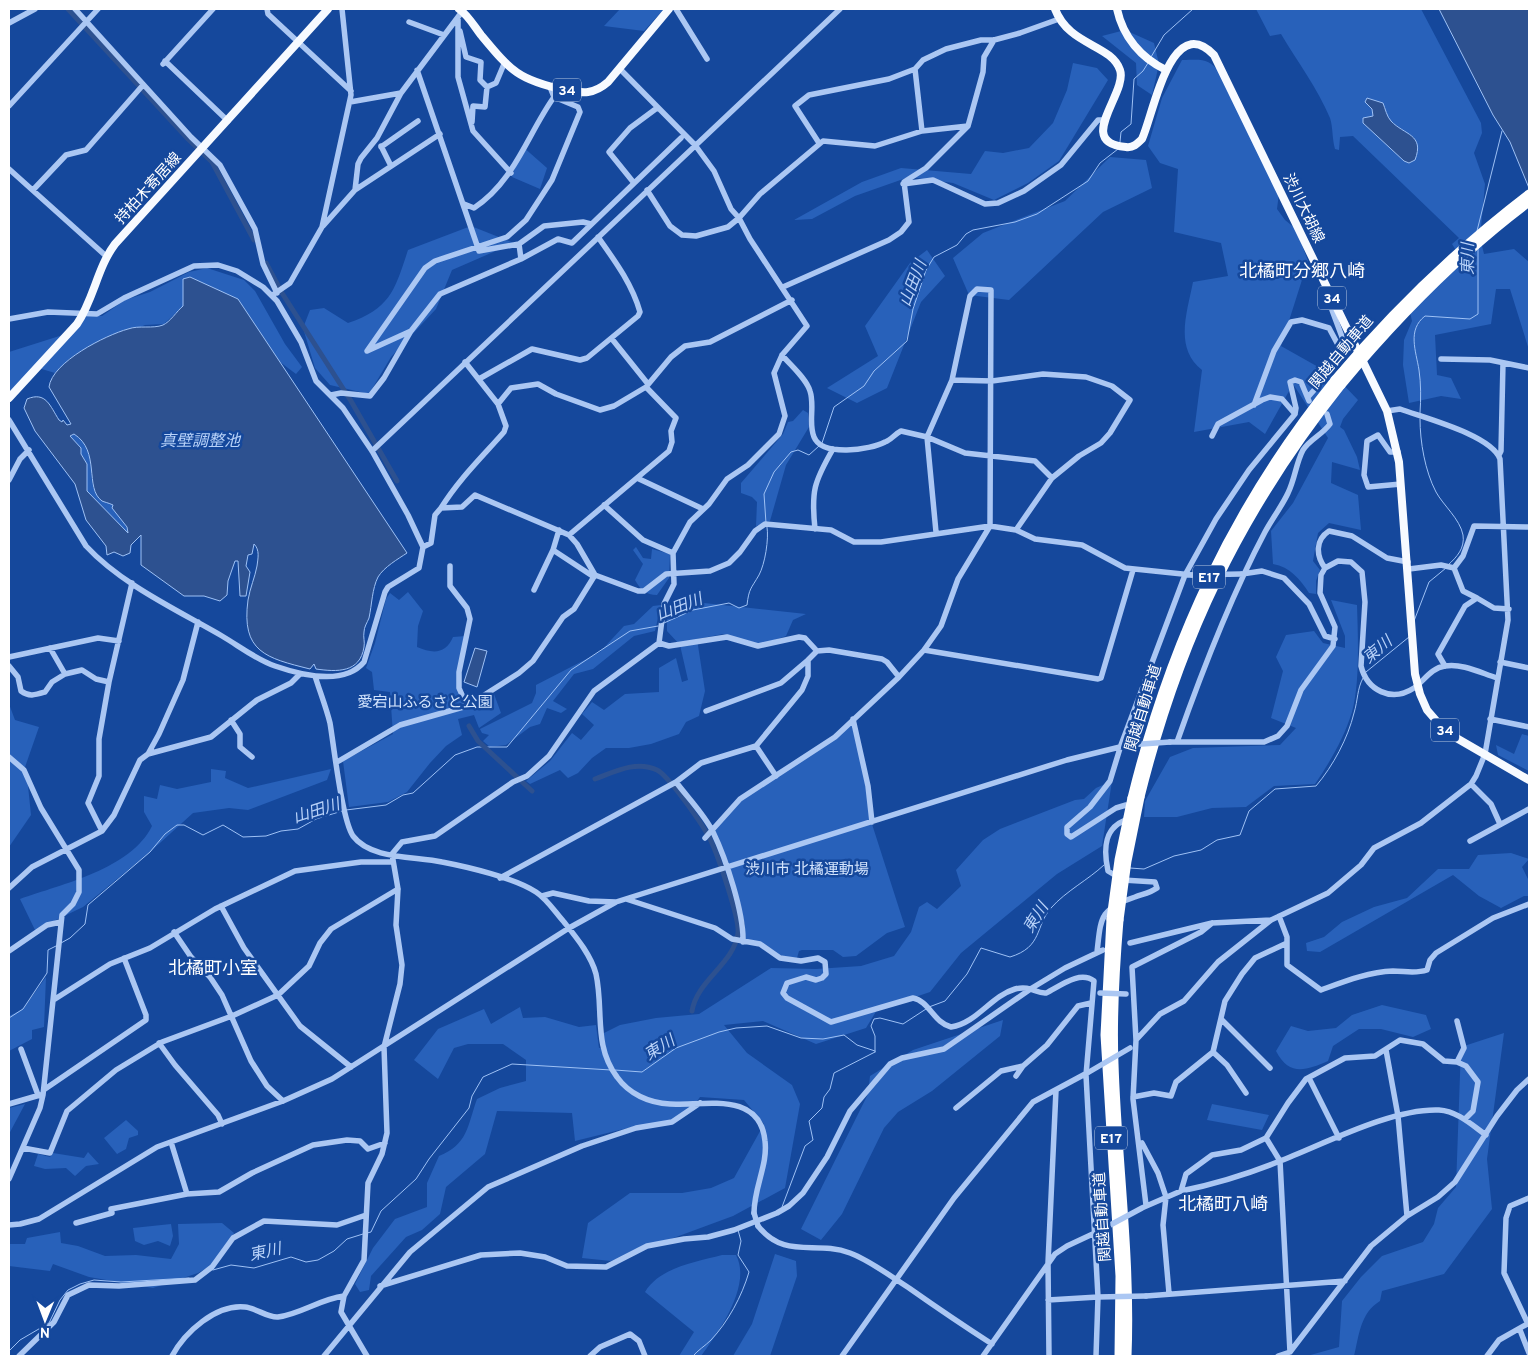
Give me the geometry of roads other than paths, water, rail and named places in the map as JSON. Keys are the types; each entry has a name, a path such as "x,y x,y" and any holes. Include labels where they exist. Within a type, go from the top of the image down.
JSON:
{"highway":[{"name":"関越自動車道","path":"1119,1356 1120,1276 1106,1044 1107,976 1115,920 1120,860 1136,798 1170,690 1211,589 1264,492 1338,382 1386,321 1422,284 1489,225 1529,194"},
{"name":"関越自動車道","path":"1338,382 1438,280 1529,202"},
{"name":"関越自動車道","path":"1115,920 1113,1036 1127,1268 1127,1356"}],"main road":[{"name":"持柏木寄居線","path":"9,398 68,336 85,312 106,256 328,9"},
{"name":"34","path":"461,11 504,64 525,79 550,87 590,93 602,88 620,69 669,9"},
{"path":"1055,9 1059,19 1076,37 1112,58 1118,66 1121,82 1104,120"},
{"path":"1117,9 1123,29 1136,47 1144,56 1166,70"},
{"name":"渋川大胡線","path":"1104,120 1103,133 1112,144 1136,146 1142,139 1166,70 1177,51 1186,46 1204,47 1214,55 1229,82 1387,411 1398,452 1408,566 1412,641 1418,685"},
{"name":"34","path":"1418,685 1427,710 1446,732 1529,780"}],"street":[{"path":"9,23 35,9"},
{"path":"9,420 86,546 100,562 132,583 273,665 300,674 315,676 347,674 357,670 364,662 388,587 419,568 423,547 408,515 352,420 322,387 311,371 278,292 263,264 255,229 220,165 201,150 75,9"},
{"path":"9,106 98,9"},
{"path":"213,9 164,63 228,120"},
{"path":"268,9 268,14 351,91"},
{"path":"322,227 350,102 351,91 342,9"},
{"path":"676,9 707,59"},
{"path":"372,451 840,9"},
{"path":"461,11 458,30 458,77 472,126 511,172"},
{"path":"355,190 358,164 377,138 401,93 461,11"},
{"path":"819,142 796,104 809,95 879,82 915,69 923,60 946,49 981,40 994,40 1038,28 1059,19"},
{"path":"409,22 444,35"},
{"path":"458,30 461,31 466,56 481,62 480,80 487,87"},
{"path":"783,287 896,237 909,222 903,184 905,179 926,168 968,126 983,72 982,60 994,40"},
{"path":"487,87 496,83 504,64"},
{"path":"620,69 695,145 714,171 728,205 739,218 756,249 792,300 807,326 782,355 774,373 785,416 782,430 771,444 748,465 727,479 690,522 673,553 674,584 661,616 659,644"},
{"path":"915,69 922,131"},
{"path":"417,70 478,248 482,252 520,244 544,226 583,222 592,224"},
{"path":"33,190 66,155 86,150 143,85"},
{"path":"472,126 473,106 485,107 487,87"},
{"path":"411,331 368,351 425,268 435,261 507,237 520,227 534,211 552,180 580,112 578,107 554,97 550,87"},
{"path":"350,102 401,93"},
{"path":"464,204 474,208 488,199 511,172 538,119 554,97"},
{"path":"634,183 609,152 630,128 657,108"},
{"path":"903,184 937,181 981,203 994,204 1024,191 1054,170 1094,122 1104,120"},
{"path":"381,147 418,121"},
{"path":"647,190 670,226 682,235 696,236 728,227 739,218 760,194 819,142 827,140 876,146 922,131 968,126"},
{"path":"278,292 290,283 322,227 355,190 440,134"},
{"path":"377,138 391,166"},
{"path":"331,395 341,393 365,397 374,393 411,331 440,294 521,259 558,239 572,243 681,138"},
{"path":"9,169 106,256"},
{"path":"478,379 532,349 580,360 586,358 612,339 640,312 636,297 620,267 598,237"},
{"path":"520,244 521,259"},
{"path":"9,319 48,312 101,312 124,298 150,288 180,270 200,265 218,265 232,269 278,292"},
{"path":"705,838 740,799 835,737 899,677 924,650 941,626 958,579 990,526 991,290 977,290 970,296 952,380 927,437 936,532"},
{"path":"498,404 511,388 538,384 556,394 600,410 614,406 647,386 678,350 689,344 710,342 792,300"},
{"path":"380,1286 481,1255 498,1253 520,1253 545,1257 568,1266 606,1268 647,1246 684,1238 708,1237 734,1230 777,1212 789,1206 803,1193 828,1157 850,1111 890,1064 902,1058 944,1049 1032,988 1100,951 1100,923 1103,915 1116,905 1150,892 1158,886 1157,883 1148,880 1123,880 1108,871 1105,857 1111,828 1117,822 1131,818 1134,809 1126,805 1116,808 1071,837 1067,834 1067,828 1090,807 1110,781 1120,745 1184,575 1216,519 1249,470 1295,414 1296,408 1290,382 1295,380 1301,382 1308,399 1344,356 1345,345 1332,310 1336,305"},
{"path":"1254,405 1274,350 1291,322 1302,320 1329,328 1344,356"},
{"path":"569,535 669,451 672,442 671,431 676,422 673,412 647,386 612,339"},
{"path":"782,355 808,386 812,431 815,439 825,447 833,449 868,449 887,442 901,431 927,437 964,453 1035,461 1052,478"},
{"path":"1441,358 1490,360 1529,368"},
{"path":"423,547 431,543 435,515 451,491 504,432 506,426 498,404 465,362"},
{"path":"1498,455 1501,450 1503,363"},
{"path":"952,380 992,381 1043,374 1086,377 1112,386 1130,400 1110,433 1101,443 1079,456 1052,478 1016,530"},
{"path":"1212,436 1218,424 1270,397 1282,399 1295,414"},
{"path":"842,1356 895,1279 978,1167 1033,1102 1087,1073 1133,1044 1160,1014 1184,1000 1218,962 1271,920 1328,893 1361,865 1374,848 1421,823 1471,784 1485,754 1509,609 1498,455 1490,444 1479,438 1400,409 1387,411"},
{"path":"1178,742 1194,694 1243,574 1288,493 1304,448 1324,433 1330,424 1327,414"},
{"path":"1398,452 1390,452 1378,435 1367,441 1364,475 1368,487 1401,484"},
{"path":"816,529 813,505 817,477 833,449"},
{"path":"9,480 28,450"},
{"path":"637,478 703,509"},
{"path":"441,508 462,507 475,495 559,530 569,535 577,544 595,576"},
{"path":"604,505 643,540 673,553"},
{"path":"553,550 595,576 638,591 644,591 666,574 710,571 729,563 740,552 755,531 765,524 831,530 854,542 881,542 936,532 990,526 1016,530 1035,539 1082,545 1125,568 1133,570 1184,575 1243,574 1262,571 1284,578 1309,604 1325,636 1335,639"},
{"path":"1325,568 1318,556 1319,542 1329,531 1352,536 1387,558 1408,566 1449,567 1463,556 1474,526 1502,525 1529,527"},
{"path":"534,590 553,550 559,530"},
{"path":"9,1225 20,1224 39,1218 141,1157 171,1142 283,1101 324,1082 384,1047 569,928 616,902 1120,745 1170,742 1254,743 1264,742 1278,736 1287,726 1301,690 1328,655 1335,639 1333,620 1322,598 1320,588 1321,574 1332,563 1351,562 1362,572 1365,586 1360,655 1363,675 1368,683 1378,692 1386,694 1405,693 1418,685 1432,672 1445,666 1460,667 1497,678"},
{"path":"450,566 450,586 467,608 470,619 459,672 459,688 467,706"},
{"path":"1449,567 1463,591 1494,608 1509,609"},
{"path":"924,650 1035,670 1100,678 1133,570"},
{"path":"337,762 400,725 467,706 498,688 533,661 564,617 574,609 595,576"},
{"path":"102,831 88,803 99,776 100,739 109,682 132,583"},
{"path":"1445,666 1438,654 1465,606 1477,598"},
{"path":"148,754 183,680 198,622"},
{"path":"367,1356 340,1312 344,1296 364,1260 368,1183 386,1143 388,1105 384,1047 400,984 402,965 396,925 398,888 392,854 402,842 424,839 444,831 513,782 527,776 550,756 594,691 659,644 669,646 727,636 758,646 799,637 811,643 817,651"},
{"path":"9,656 98,638 119,641"},
{"path":"50,648 64,674"},
{"path":"706,711 781,683 817,651 829,650 882,660 887,662 899,677"},
{"path":"500,878 676,782 702,763 756,746 802,690 808,676 808,660"},
{"path":"1500,662 1529,668"},
{"path":"9,666 18,677 21,690 32,696 45,692 52,682 64,674 82,670 96,679 109,682"},
{"path":"9,888 32,867 102,831 114,815 140,760 148,754 211,737 257,700 292,683 300,674"},
{"path":"315,676 329,720 346,818 353,836 373,850 441,861 526,887 542,896 585,950 595,973 602,1047 617,1078 637,1095 660,1103 724,1103 742,1107 754,1116 764,1133 766,1150 754,1196 754,1213 758,1226 764,1234 781,1244 796,1248 848,1252 872,1263 992,1344"},
{"path":"853,719 868,786 872,822"},
{"path":"1490,719 1529,727"},
{"path":"231,720 240,734 240,747 252,757"},
{"path":"756,746 776,776"},
{"path":"9,757 24,770 41,808 79,870 80,882 77,898 62,915 55,999 40,1108 9,1179"},
{"path":"676,782 712,830 722,869 743,926 742,942"},
{"path":"1471,784 1491,804 1500,824"},
{"path":"1470,841 1529,809"},
{"path":"55,999 110,964 150,948 174,932 221,906 303,868 361,862 392,862"},
{"path":"23,1148 50,1154 67,1111 116,1070 160,1044 232,1016 278,995 309,966 320,943 331,929 398,888"},
{"path":"542,896 553,893 589,901 616,902"},
{"path":"626,899 715,928 732,939 760,944 780,958 801,961 818,958 825,962 826,974 822,978 794,979 787,983 783,993 787,998 831,1022 913,998 925,1005 941,1024 951,1027 973,1019 988,1006 1014,989 1032,988 1046,993 1082,976 1089,977 1094,981 1097,993 1091,1003 1087,1073 1097,1232 1098,1296 1096,1356"},
{"path":"1279,916 1287,943 1288,965 1321,990 1373,974 1392,971 1418,973 1427,970 1430,960 1436,953 1493,918 1529,904"},
{"path":"221,906 244,948 300,1026 351,1067"},
{"path":"1130,943 1212,923 1271,920"},
{"path":"9,950 47,925 61,922"},
{"path":"1144,1207 1133,1097 1133,1044 1129,994 1132,966 1201,932 1212,923"},
{"path":"174,932 191,957 210,977 232,1016 251,1062 267,1086 283,1101"},
{"path":"1133,1097 1154,1093 1171,1096 1176,1082 1213,1052 1225,1001 1242,974 1255,958 1287,943"},
{"path":"9,1104 42,1093 146,1020 146,1014 124,958"},
{"path":"1097,993 1129,994"},
{"path":"1016,1076 1023,1066 1047,1045 1078,1006 1091,1003"},
{"path":"1222,1020 1270,1068"},
{"path":"1456,1021 1464,1048 1457,1062"},
{"path":"1181,1191 1186,1174 1212,1155 1241,1150 1266,1138 1288,1103 1309,1078 1345,1058 1375,1056 1386,1050 1393,1043 1408,1040 1423,1044 1444,1061 1457,1062 1466,1066 1478,1082 1473,1111 1465,1119"},
{"path":"160,1044 175,1065 218,1115 222,1124"},
{"path":"21,1049 42,1093"},
{"path":"1386,1050 1398,1116 1407,1216"},
{"path":"1213,1052 1227,1065 1246,1093"},
{"path":"956,1108 1002,1071 1023,1066"},
{"path":"1309,1078 1338,1138"},
{"path":"1278,1356 1290,1352 1371,1246 1407,1216 1438,1197 1455,1182 1501,1110 1517,1090 1529,1079"},
{"path":"1048,1356 1048,1263 1056,1090"},
{"path":"324,1356 410,1252 488,1187 582,1146 636,1128 672,1122 700,1103"},
{"path":"984,1356 1048,1263 1066,1246 1166,1197 1181,1191 1245,1175 1398,1116 1438,1110 1449,1112 1465,1119 1486,1135"},
{"path":"1138,1132 1144,1148 1158,1173 1166,1197 1163,1226 1169,1292"},
{"path":"1266,1138 1280,1161 1288,1285 1287,1334 1290,1352"},
{"path":"76,1223 112,1213 111,1209 188,1194 223,1191 252,1173 324,1142 360,1141 368,1149 386,1143"},
{"path":"171,1142 188,1194"},
{"path":"1487,1356 1499,1340 1529,1324 1504,1273 1506,1218 1510,1206 1529,1198"},
{"path":"19,1356 54,1322 68,1296 89,1285 119,1286 195,1280 212,1267 233,1238 264,1220 337,1225 366,1215"},
{"path":"1048,1300 1098,1296 1146,1296 1169,1292 1345,1281"},
{"path":"172,1356 191,1333 210,1316 220,1311 245,1307 276,1317 302,1310 329,1298 344,1296"},
{"path":"1520,1330 1529,1353"},
{"path":"590,1356 600,1347 630,1334 639,1341 645,1356"}],"water":[{"path":"1439,9 1529,9 1529,188 1510,142 1493,115"},
{"path":"1367,98 1383,103 1391,121 1412,136 1417,145 1415,160 1409,163 1404,161 1363,123 1363,118 1373,116 1372,109 1365,102"},
{"name":"真壁調整池","path":"190,277 238,299 407,553 387,567 378,577 373,592 369,618 364,630 362,656 358,662 346,669 316,669 314,664 310,669 294,665 269,656 253,642 247,617 248,600 258,560 258,551 254,544 252,554 248,555 246,566 250,572 246,596 240,596 238,561 235,561 228,581 227,595 220,601 204,596 184,596 141,565 141,535 131,545 130,553 123,556 114,552 107,555 106,546 86,520 75,484 35,431 24,408 27,399 33,397 43,398 50,405 59,420 62,422 63,420 67,425 71,424 49,387 52,378 70,359 94,343 132,328 155,327 166,324 183,306 183,279","holes":["74,434 82,441 90,459 97,495 102,501 113,505 112,508 127,527 128,533 87,491 87,464 81,454 81,448 70,436"]},
{"path":"475,648 487,651 477,687 464,682"}],"waterway":[{"path":"68,9 188,139 212,162 254,240"},
{"name":"山田川","path":"1151,57 1164,35 1193,9"},
{"name":"山田川","path":"1120,142 1121,132 1131,124 1134,79 1143,71 1148,63"},
{"name":"東川","path":"1477,231 1502,131"},
{"name":"山田川","path":"822,443 834,407 864,386 874,371 907,341 913,309 926,270 934,257 957,245 966,234 973,230 1015,222 1037,214 1088,181 1100,163 1118,149"},
{"name":"東川","path":"1420,413 1420,380 1414,341 1416,328 1425,316 1470,319 1478,314 1478,248"},
{"path":"266,263 282,293 351,401 397,481"},
{"name":"東川","path":"1420,419 1422,447 1429,475 1439,497 1459,523 1463,535 1463,544 1460,552 1448,565"},
{"name":"山田川","path":"766,523 764,494 774,472 791,452 798,450 809,455 819,446"},
{"name":"山田川","path":"664,623 693,610 729,603 739,608 747,605 752,586 759,575 765,558 767,527"},
{"name":"東川","path":"1414,621 1429,582 1446,568"},
{"name":"山田川","path":"346,810 386,805 403,795 413,793 455,755 477,747 507,747 571,670 630,631 658,626"},
{"name":"東川","path":"1366,672 1409,637"},
{"name":"東川","path":"1130,868 1144,869 1174,856 1201,850 1217,840 1240,835 1249,811 1275,789 1316,786 1334,761 1344,742 1363,678"},
{"path":"469,726 478,741 532,791"},
{"path":"595,779 625,768 641,766 657,770 669,781 685,801 713,846 732,901 738,933 730,954 701,990 695,1000 692,1011"},
{"name":"山田川","path":"61,943 70,938 85,924 88,905 150,852 165,834 177,825 184,825 203,835 223,825 243,837 266,836 281,831 298,829 316,819 342,811"},
{"name":"東川","path":"929,1007 945,1001 967,974 981,948 1010,957 1028,948 1051,908 1063,896 1104,865"},
{"name":"山田川","path":"9,1018 23,1009 47,973 48,950 56,946"},
{"name":"東川","path":"875,1052 875,1036 871,1026 874,1019 880,1018 903,1024 926,1009"},
{"name":"東川","path":"615,1070 642,1072 676,1048 719,1032 736,1028 767,1026 801,1038 823,1039 844,1035 857,1045 875,1051"},
{"path":"782,1207 805,1146 813,1140 809,1121 822,1108 824,1097 830,1089 834,1073 875,1052"},
{"name":"東川","path":"367,1233 371,1232 381,1211 416,1179 429,1159 469,1108 472,1096 483,1077 512,1064 611,1070"},
{"path":"693,1356 711,1340 723,1325 734,1308 746,1281 749,1272 738,1255 741,1241 738,1230"},
{"name":"東川","path":"213,1270 231,1265 254,1268 291,1257 306,1262 318,1260 334,1251 347,1239 363,1234"},
{"name":"東川","path":"9,1351 20,1340 49,1323 60,1300 68,1290 80,1284 94,1280 121,1282 189,1278"}],"district":[{"name":"北橘町分郷八崎","path":"1302,271"},
{"name":"北橘町小室","path":"213,968"},
{"name":"北橘町八崎","path":"1223,1204"}],"park label":[{"name":"愛宕山ふるさと公園","path":"425,702"},
{"name":"渋川市 北橘運動場","path":"807,869"}]}
